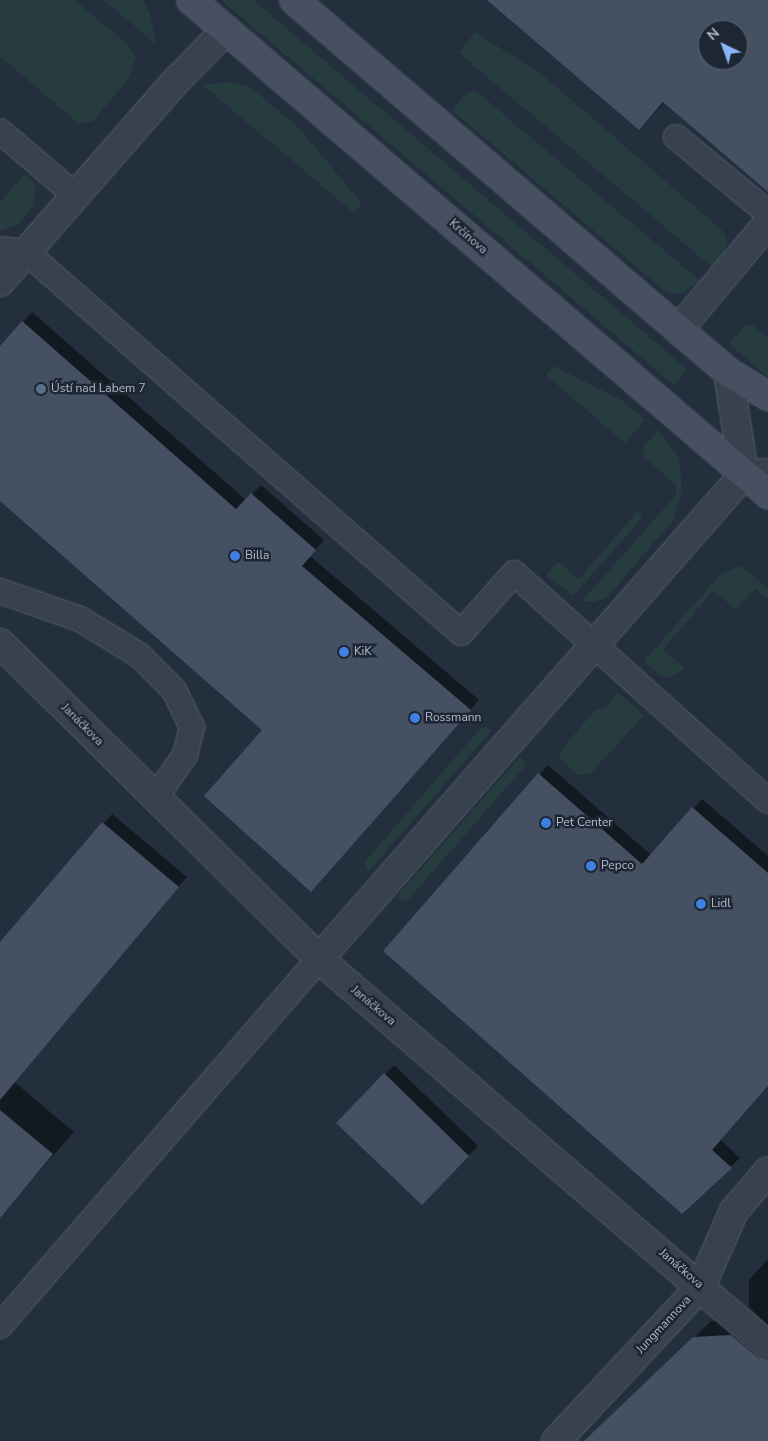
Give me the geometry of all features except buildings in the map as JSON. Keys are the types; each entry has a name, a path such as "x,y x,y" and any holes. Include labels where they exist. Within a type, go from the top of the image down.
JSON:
{"street":[{"name":"Krčínova","path":"191,0 756,473 768,494"},
{"path":"294,0 728,372 768,396"},
{"path":"0,282 13,250 75,195 178,78 226,30"},
{"path":"678,330 767,223"},
{"path":"318,959 594,646 756,473 728,372"},
{"name":"Janáčkova","path":"0,643 318,959 701,1286 768,1346"},
{"name":"Jungmannova","path":"556,1441 701,1286 734,1210 768,1171"}],"lane":[{"path":"0,131 75,195"},
{"path":"676,137 767,223"},
{"path":"13,250 461,633 514,573 768,801"},
{"path":"0,591 80,619 139,655 174,690 192,727 185,755 156,797"},
{"path":"0,1326 318,959"}],"green space":[{"path":"0,0 75,0 128,45 136,56 129,78 93,121 79,124 0,56"},
{"path":"104,0 143,0 150,14 156,44"},
{"path":"221,0 253,0 687,369 674,385"},
{"path":"475,32 541,74 721,229 727,239 725,251 712,267 459,53"},
{"path":"229,82 249,86 299,128 362,204 354,213 203,85"},
{"path":"476,91 700,281 682,294 667,293 452,110 467,93"},
{"path":"24,175 36,185 33,207 18,224 0,231 0,202"},
{"path":"753,325 768,338 768,377 729,344 744,326"},
{"path":"554,366 623,401 645,420 625,443 546,375"},
{"path":"658,431 679,458 682,491 672,522 607,597 594,602 582,601 676,495 676,485 644,457 643,446"},
{"path":"637,512 643,517 573,596 546,575 558,562 579,579"},
{"path":"741,566 768,589 768,599 756,589 736,609 713,591 663,649 685,669 669,678 660,676 644,661 721,574"},
{"path":"617,692 644,715 590,774 577,775 559,757 562,749 595,710 606,707"},
{"path":"487,727 491,731 368,872 365,863 367,859 480,729"},
{"path":"520,757 526,765 409,899 403,901 397,896"}],"place":[{"name":"Ústí nad Labem 7","path":"41,389"},
{"name":"Billa","path":"235,556"},
{"name":"KiK","path":"344,652"},
{"name":"Rossmann","path":"415,718"},
{"name":"Pet Center","path":"546,823"},
{"name":"Pepco","path":"591,866"},
{"name":"Lidl","path":"701,904"}]}
